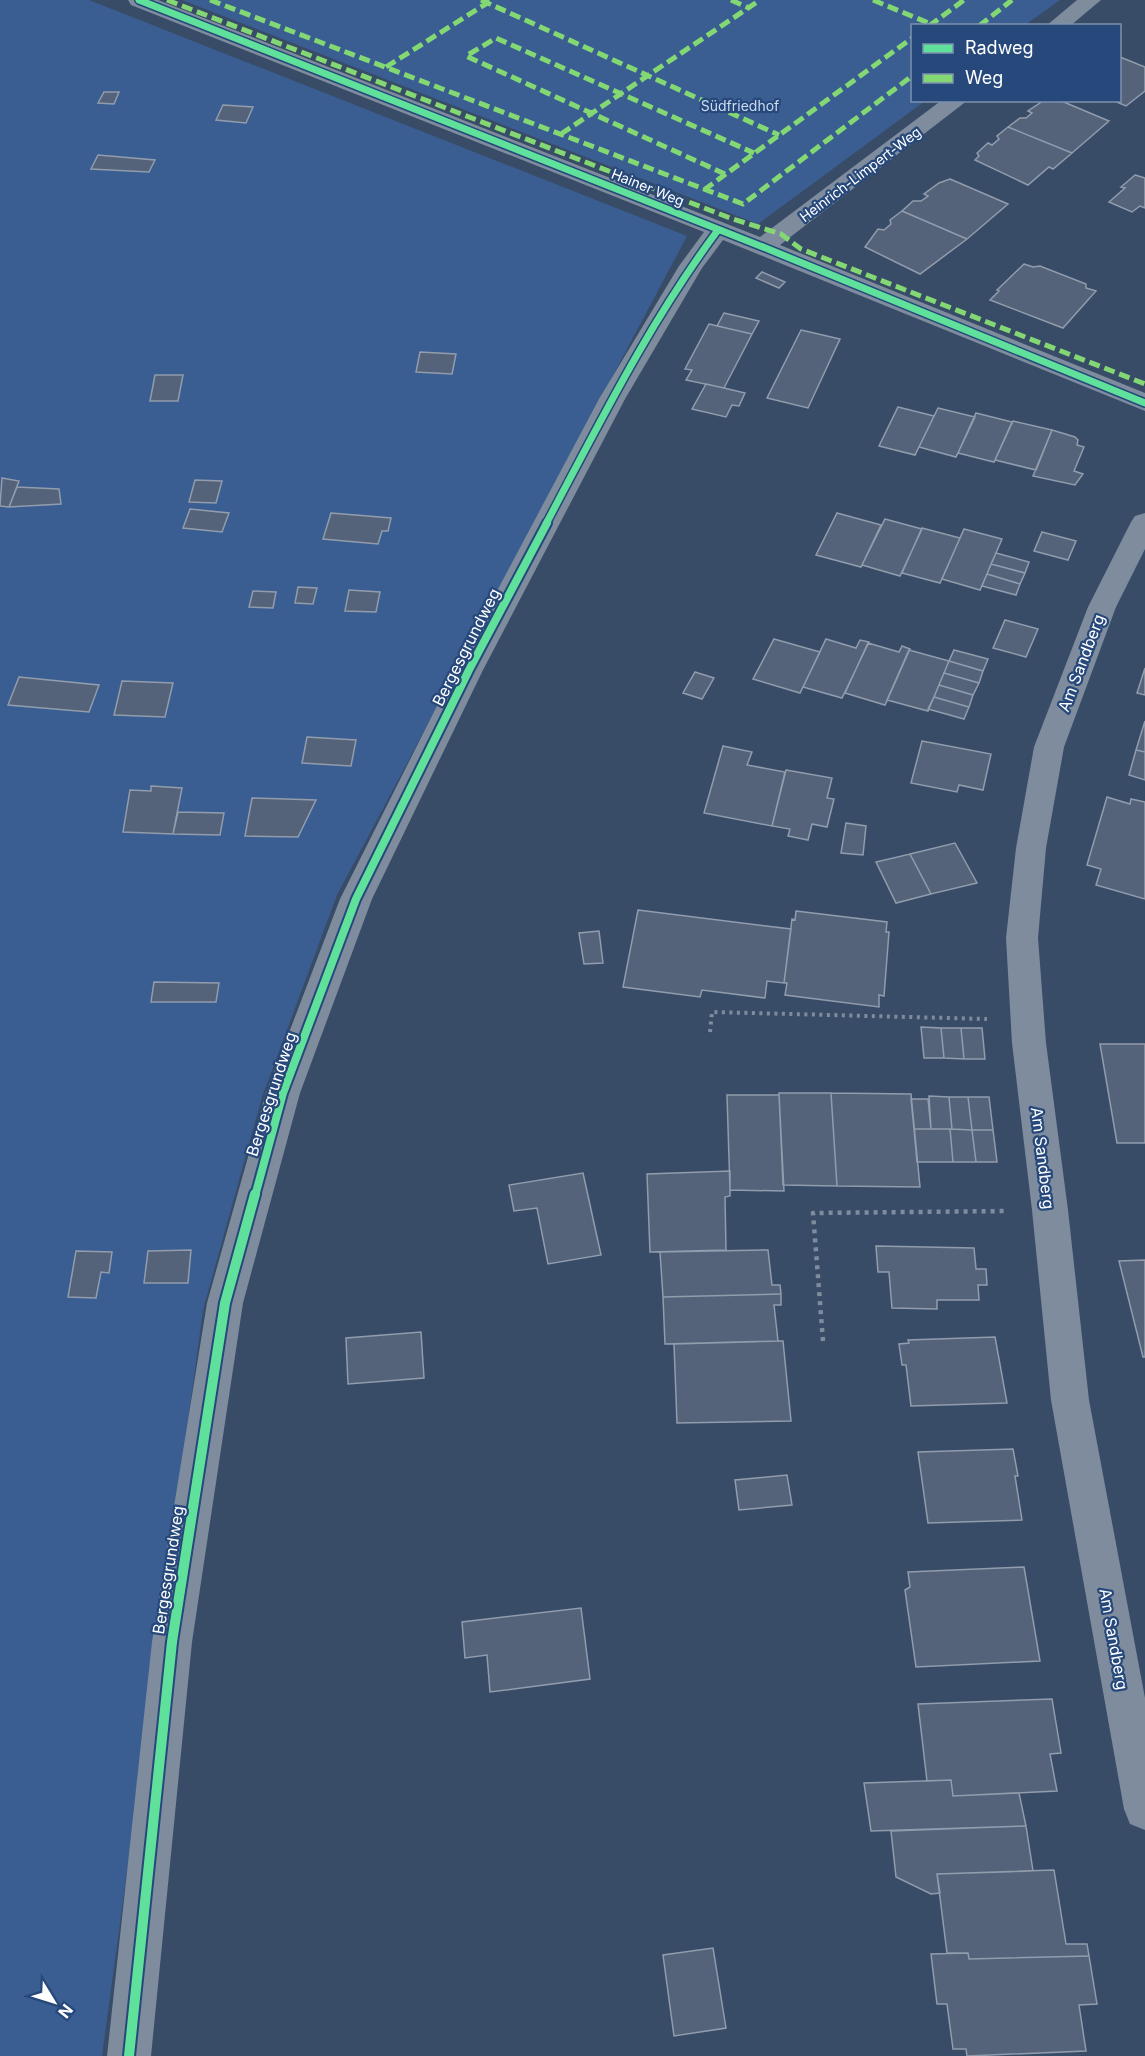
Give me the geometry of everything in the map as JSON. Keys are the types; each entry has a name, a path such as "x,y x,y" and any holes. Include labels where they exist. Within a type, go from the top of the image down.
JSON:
{"street":[{"name":"Hainer Weg","path":"139,0 763,247 1145,403"},
{"path":"1059,24 1090,0"},
{"name":"Heinrich-Limpert-Weg","path":"763,247 954,102"},
{"name":"Bergesgrundweg","path":"129,2056 172,1642 223,1314 283,1093 356,899 469,670 612,399 691,266 717,230"},
{"name":"Am Sandberg","path":"1145,522 1102,607 1049,747 1030,848 1022,938 1027,1020 1070,1400 1145,1809"}],"path":[{"path":"710,1032 712,1012 1027,1020"},
{"path":"823,1341 813,1213 1050,1210"}],"green space":[{"path":"0,0 89,0 687,236 337,895 262,1097 203,1310 102,2056 0,2056"},
{"name":"Südfriedhof","path":"182,0 1060,0 1026,24 911,24 911,102 924,102 758,224"}],"building":[{"path":"1121,57 1145,67 1145,91 1126,106 1117,102 1121,102"},
{"path":"104,92 119,92 114,104 98,103"},
{"path":"1042,102 1064,102 1109,121 1072,153 1008,127 1032,113 1028,111"},
{"path":"223,105 253,107 246,123 216,120"},
{"path":"1008,127 1072,153 1053,169 1049,167 1028,185 975,160 979,156 977,153 988,143 992,145 999,139 997,136"},
{"path":"98,155 155,160 149,172 91,169"},
{"path":"1135,175 1145,178 1145,208 1140,206 1132,212 1109,202 1125,188 1121,187"},
{"path":"950,179 1008,204 967,239 902,211 913,201 921,201 928,196 924,194 939,183"},
{"path":"902,211 967,239 920,274 865,247 878,229 884,230 891,224 890,220"},
{"path":"1024,264 1033,267 1040,266 1086,284 1086,288 1096,291 1063,328 990,300"},
{"path":"762,272 785,282 779,288 756,278"},
{"path":"724,313 759,321 752,334 717,326"},
{"path":"709,324 752,334 724,388 686,380 692,370 685,369"},
{"path":"801,330 840,339 808,408 767,398"},
{"path":"420,352 456,354 452,374 416,372"},
{"path":"155,375 183,375 178,401 150,401"},
{"path":"706,384 745,393 739,406 732,405 726,417 692,409"},
{"path":"898,407 934,416 915,455 879,446"},
{"path":"938,408 975,417 956,457 919,447"},
{"path":"976,413 1012,422 994,462 958,453"},
{"path":"1013,421 1052,430 1036,470 995,460"},
{"path":"1052,430 1075,437 1078,440 1077,445 1084,447 1074,471 1083,474 1075,485 1033,476"},
{"path":"2,478 19,481 9,507 0,506"},
{"path":"195,480 222,481 216,503 189,502"},
{"path":"17,487 59,489 61,504 9,507"},
{"path":"190,509 229,513 222,532 183,528"},
{"path":"331,513 391,518 388,531 382,531 378,544 323,539"},
{"path":"837,513 881,525 861,567 816,555"},
{"path":"885,519 922,529 900,576 862,565"},
{"path":"922,528 960,538 940,583 902,573"},
{"path":"964,529 1002,539 980,590 942,579"},
{"path":"1042,532 1076,541 1068,560 1034,551"},
{"path":"996,553 1029,562 1025,573 991,564"},
{"path":"991,564 1025,573 1020,584 987,574"},
{"path":"987,574 1020,584 1016,595 982,586"},
{"path":"298,587 317,588 313,604 295,603"},
{"path":"349,590 380,592 376,612 345,611"},
{"path":"253,591 276,592 273,608 249,607"},
{"path":"1005,620 1038,629 1026,657 993,648"},
{"path":"774,639 820,652 800,693 753,679"},
{"path":"826,639 856,648 860,640 869,642 842,698 803,687"},
{"path":"868,643 899,652 902,646 910,649 885,705 845,693"},
{"path":"909,650 949,661 928,711 887,700"},
{"path":"954,650 988,659 983,671 949,661"},
{"path":"949,661 983,671 979,683 944,673"},
{"path":"1145,668 1145,695 1137,693"},
{"path":"695,672 714,678 702,699 683,693"},
{"path":"944,673 979,683 973,695 939,685"},
{"path":"19,677 99,685 89,712 8,705"},
{"path":"122,681 173,683 165,717 114,715"},
{"path":"939,685 973,695 969,707 934,697"},
{"path":"934,697 969,707 964,719 928,709"},
{"path":"1145,721 1145,752 1136,750"},
{"path":"307,737 356,740 351,766 302,763"},
{"path":"922,741 991,754 983,790 959,785 957,792 911,783"},
{"path":"723,746 752,752 747,765 785,772 772,826 704,813"},
{"path":"1136,750 1145,752 1145,780 1129,775"},
{"path":"786,770 832,778 827,798 834,799 827,827 812,824 808,840 788,836 790,829 772,826"},
{"path":"151,786 182,788 173,834 123,832 130,790 151,791"},
{"path":"1107,797 1130,804 1131,799 1145,802 1145,899 1096,885 1101,869 1087,865"},
{"path":"252,798 316,800 298,837 245,836"},
{"path":"178,812 224,813 220,835 173,834"},
{"path":"846,823 866,826 863,855 841,853"},
{"path":"955,843 977,883 931,894 910,854"},
{"path":"910,854 931,894 896,903 876,862"},
{"path":"638,910 791,929 784,983 767,981 765,998 702,990 700,997 623,987"},
{"path":"796,911 887,922 886,932 889,932 884,996 879,995 879,1007 785,995 787,983 784,983 792,919 795,920"},
{"path":"599,931 603,963 584,964 579,933"},
{"path":"154,982 219,983 216,1002 151,1002"},
{"path":"921,1027 941,1028 944,1058 924,1058"},
{"path":"941,1028 961,1028 964,1059 944,1058"},
{"path":"961,1028 982,1028 985,1059 964,1059"},
{"path":"1100,1044 1145,1044 1145,1143 1117,1143"},
{"path":"779,1093 831,1093 837,1186 783,1185"},
{"path":"831,1093 911,1094 920,1187 837,1186"},
{"path":"727,1095 779,1095 784,1191 730,1190"},
{"path":"929,1096 949,1097 952,1129 931,1129"},
{"path":"949,1097 968,1097 972,1130 952,1129"},
{"path":"968,1097 989,1097 993,1130 972,1130"},
{"path":"911,1099 928,1099 931,1129 914,1129"},
{"path":"914,1129 950,1129 953,1162 917,1162"},
{"path":"950,1129 972,1130 976,1162 953,1162"},
{"path":"972,1130 993,1130 997,1162 976,1162"},
{"path":"730,1171 730,1196 725,1197 726,1250 650,1252 647,1174"},
{"path":"583,1173 601,1255 548,1264 537,1208 514,1211 509,1185"},
{"path":"876,1246 974,1248 976,1269 986,1269 987,1285 978,1285 979,1300 937,1300 937,1309 892,1308 889,1272 878,1272"},
{"path":"191,1250 188,1283 144,1283 148,1251"},
{"path":"768,1250 772,1285 780,1285 781,1294 663,1297 660,1252"},
{"path":"76,1251 112,1252 109,1273 101,1272 96,1298 68,1297"},
{"path":"1145,1260 1145,1357 1143,1357 1119,1261"},
{"path":"781,1294 781,1305 774,1305 778,1341 665,1344 663,1297"},
{"path":"421,1332 424,1378 348,1384 346,1338"},
{"path":"995,1337 1007,1403 911,1406 906,1365 902,1365 899,1344 909,1343 908,1340"},
{"path":"783,1341 791,1421 677,1423 674,1344"},
{"path":"1013,1449 1022,1520 928,1523 918,1452"},
{"path":"787,1475 792,1505 739,1510 735,1480"},
{"path":"1024,1567 1040,1661 916,1667 905,1590 910,1587 908,1572"},
{"path":"581,1608 590,1679 490,1692 487,1655 465,1658 462,1622"},
{"path":"1052,1699 1061,1753 1050,1754 1057,1791 953,1796 951,1780 927,1781 918,1704"},
{"path":"951,1780 953,1796 1019,1793 1026,1826 871,1831 864,1783"},
{"path":"1026,1826 1033,1871 937,1874 940,1893 931,1894 896,1877 891,1831"},
{"path":"1054,1870 1066,1944 1087,1944 1089,1956 969,1959 968,1953 947,1953 937,1874"},
{"path":"713,1948 726,2028 674,2036 663,1955"},
{"path":"968,1953 969,1959 1089,1956 1097,2004 1079,2005 1086,2051 967,2056 966,2049 953,2049 947,2004 937,2004 931,1954"}],"marked path":[{"path":"167,0 730,218 781,234 801,249 1145,384"},
{"path":"210,0 743,204 911,77"},
{"path":"481,0 779,135"},
{"path":"386,67 492,0"},
{"path":"731,0 749,8"},
{"path":"561,134 760,0"},
{"path":"873,0 931,24"},
{"path":"932,24 964,0"},
{"path":"982,24 1012,0"},
{"path":"725,174 466,56 496,38 754,153"},
{"path":"704,190 911,39"}],"cycle path":[{"path":"139,0 763,247 1145,403"},
{"path":"129,2056 172,1642 225,1303 283,1093 356,899 469,670 612,399 691,266 718,230"}]}
